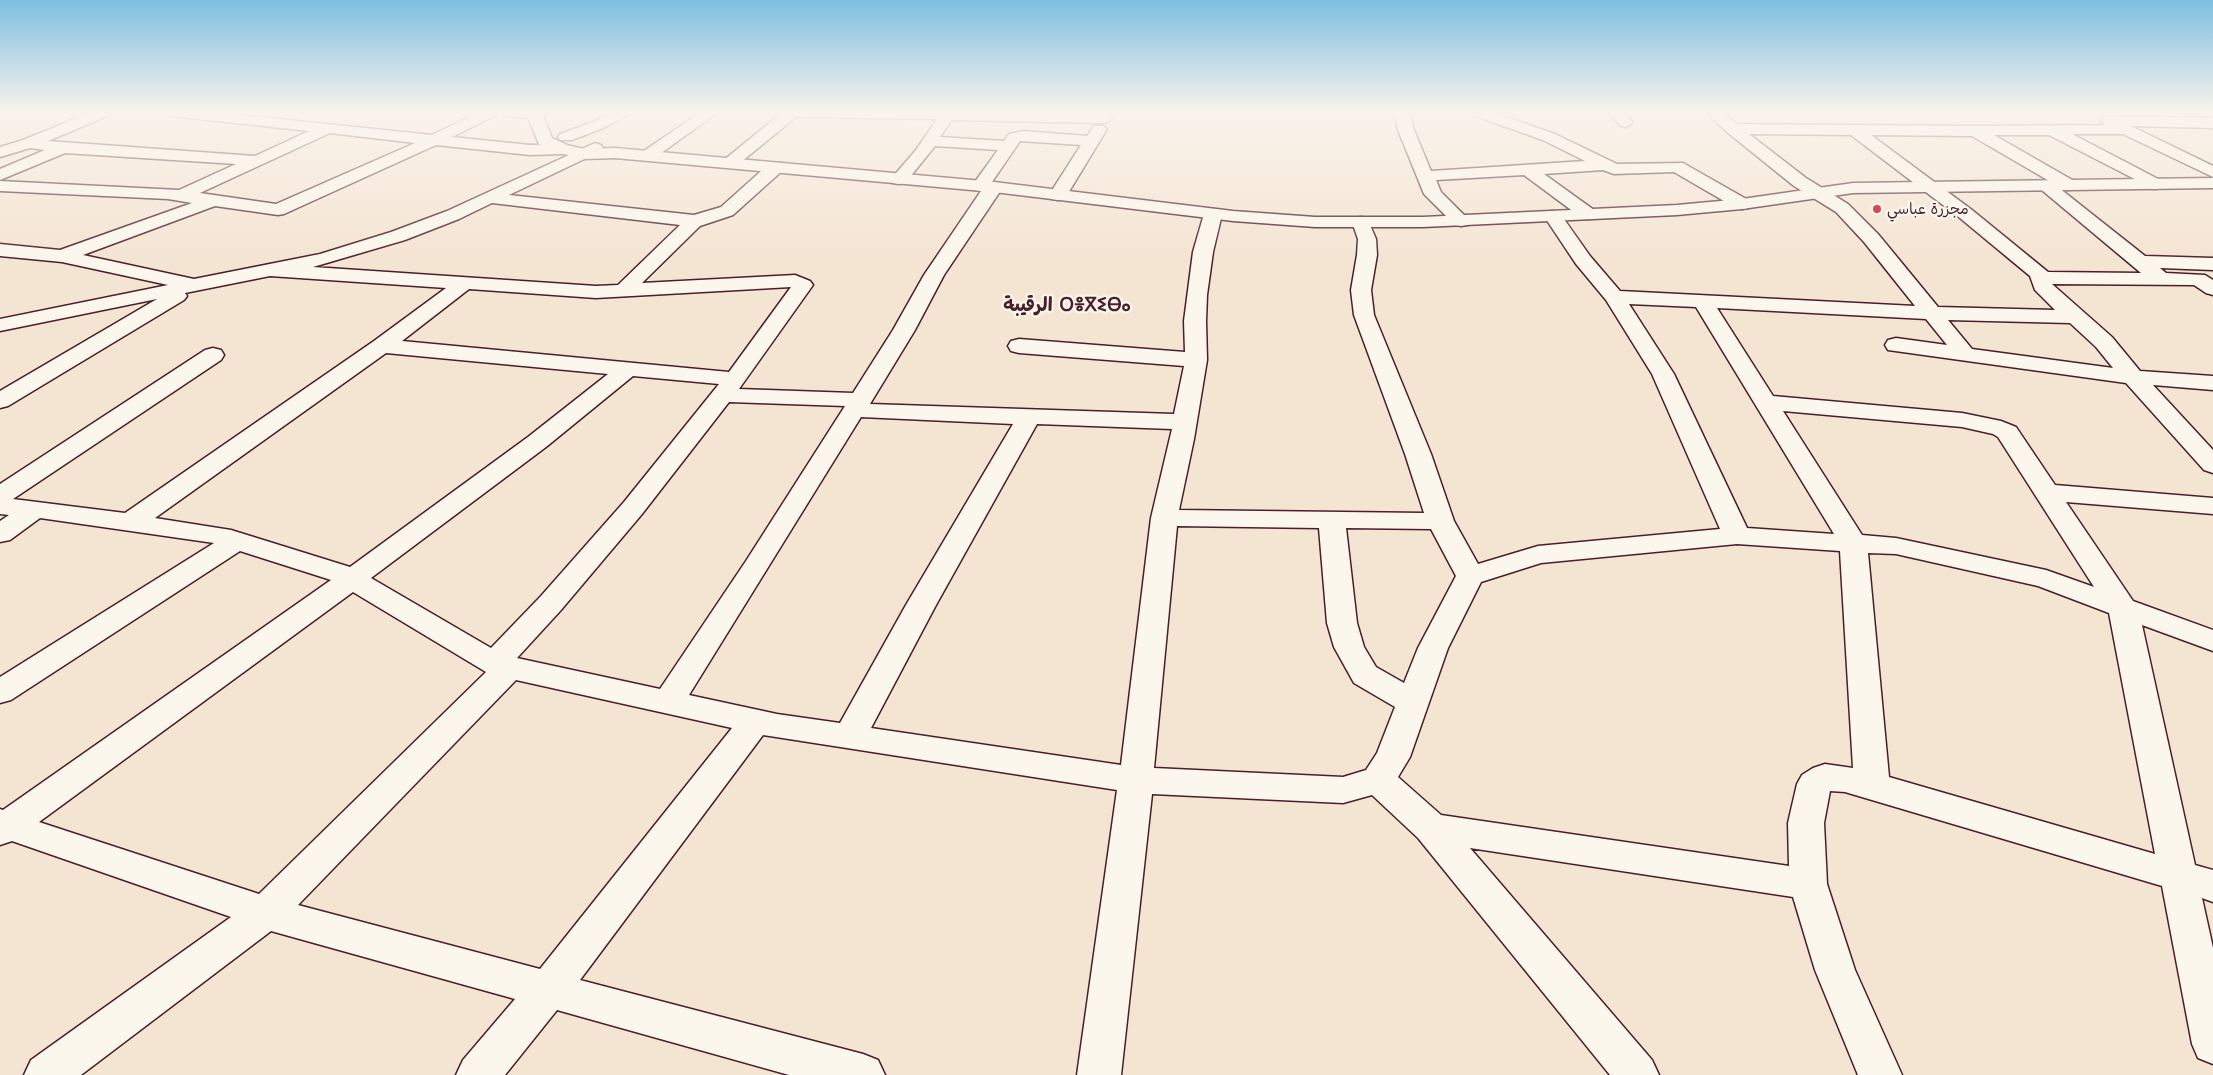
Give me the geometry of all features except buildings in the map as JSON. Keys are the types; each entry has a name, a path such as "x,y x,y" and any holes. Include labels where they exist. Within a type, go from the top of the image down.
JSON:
{"street":[{"path":"0,175 30,162"},
{"path":"183,196 255,162"},
{"path":"0,186 183,196 272,210 282,209 385,162"},
{"path":"0,325 324,259 398,236 453,215 566,162"},
{"path":"720,162 1058,194 1213,214 1316,222 1461,220 1588,214 1742,204 1853,188 2211,182"},
{"path":"899,179 912,162"},
{"path":"668,702 760,561 904,330 934,275 984,199 1000,162"},
{"path":"1058,194 1078,162"},
{"path":"1420,162 1433,194 1461,220"},
{"path":"1602,162 1618,170 1677,167 1742,204"},
{"path":"1775,162 1800,182 1842,208 1865,232 1966,355"},
{"path":"1896,162 1966,214 2042,278 2198,279 2213,289"},
{"path":"2028,162 2068,185"},
{"path":"2114,162 2154,184"},
{"path":"2192,162 2211,182"},
{"path":"1426,176 1606,164"},
{"path":"490,198 696,220 727,211 776,167"},
{"path":"1528,170 1588,214"},
{"path":"2046,186 2161,279"},
{"path":"62,256 214,200"},
{"path":"1099,1075 1136,780 1164,518 1196,360 1195,321 1197,296 1203,252 1213,214"},
{"path":"1553,216 1584,260 1614,297 1663,374 1737,536"},
{"path":"624,290 696,220"},
{"path":"1361,222 1367,239 1367,255 1361,290 1364,316 1418,454 1440,521 1470,576"},
{"path":"0,250 62,256 196,285"},
{"path":"2142,262 2213,264"},
{"path":"46,1075 266,913 502,666 551,603 633,508 729,387 803,285 800,282 596,292 268,270"},
{"path":"2042,278 2042,286 2104,342 2133,377 2213,465"},
{"path":"131,522 382,346 464,283"},
{"path":"0,401 196,285"},
{"path":"1614,297 1933,313 2076,317"},
{"path":"1702,301 1854,543 1872,786"},
{"path":"1896,345 2133,377 2213,382"},
{"path":"382,346 628,369 729,387 857,405 1029,417 1184,422"},
{"path":"1019,346 1196,360"},
{"path":"0,496 213,355"},
{"path":"2,827 352,579 537,442 628,369"},
{"path":"0,378 32,383"},
{"path":"1767,403 1962,420 2001,428 2007,432 2123,608 2213,1044"},
{"path":"849,737 921,605 1029,417"},
{"path":"2046,492 2213,506"},
{"path":"0,506 131,522 221,536 343,574 502,666 756,721 849,737 1136,780 1343,790 1378,780 1393,758 1433,648 1470,576 1538,555 1737,536 1896,546 2046,579 2213,641"},
{"path":"0,534 35,509"},
{"path":"1164,518 1440,521"},
{"path":"1332,520 1342,623 1349,648 1365,674 1413,703"},
{"path":"0,692 237,541"},
{"path":"478,1075 548,990 756,721"},
{"path":"1880,1075 1835,970 1808,884 1806,823 1814,784 1825,777 1845,779 1872,786 2213,886"},
{"path":"1378,780 1431,828 1637,1075"},
{"path":"2,827 266,913 863,1075"},
{"path":"1431,828 1808,884"}],"place":[{"name":"مجزرة عباسي","path":"1877,209"}],"district":[{"name":"الرقيبة ⵔⴻⴳⵉⴱⴰ","path":"1067,305"}]}
